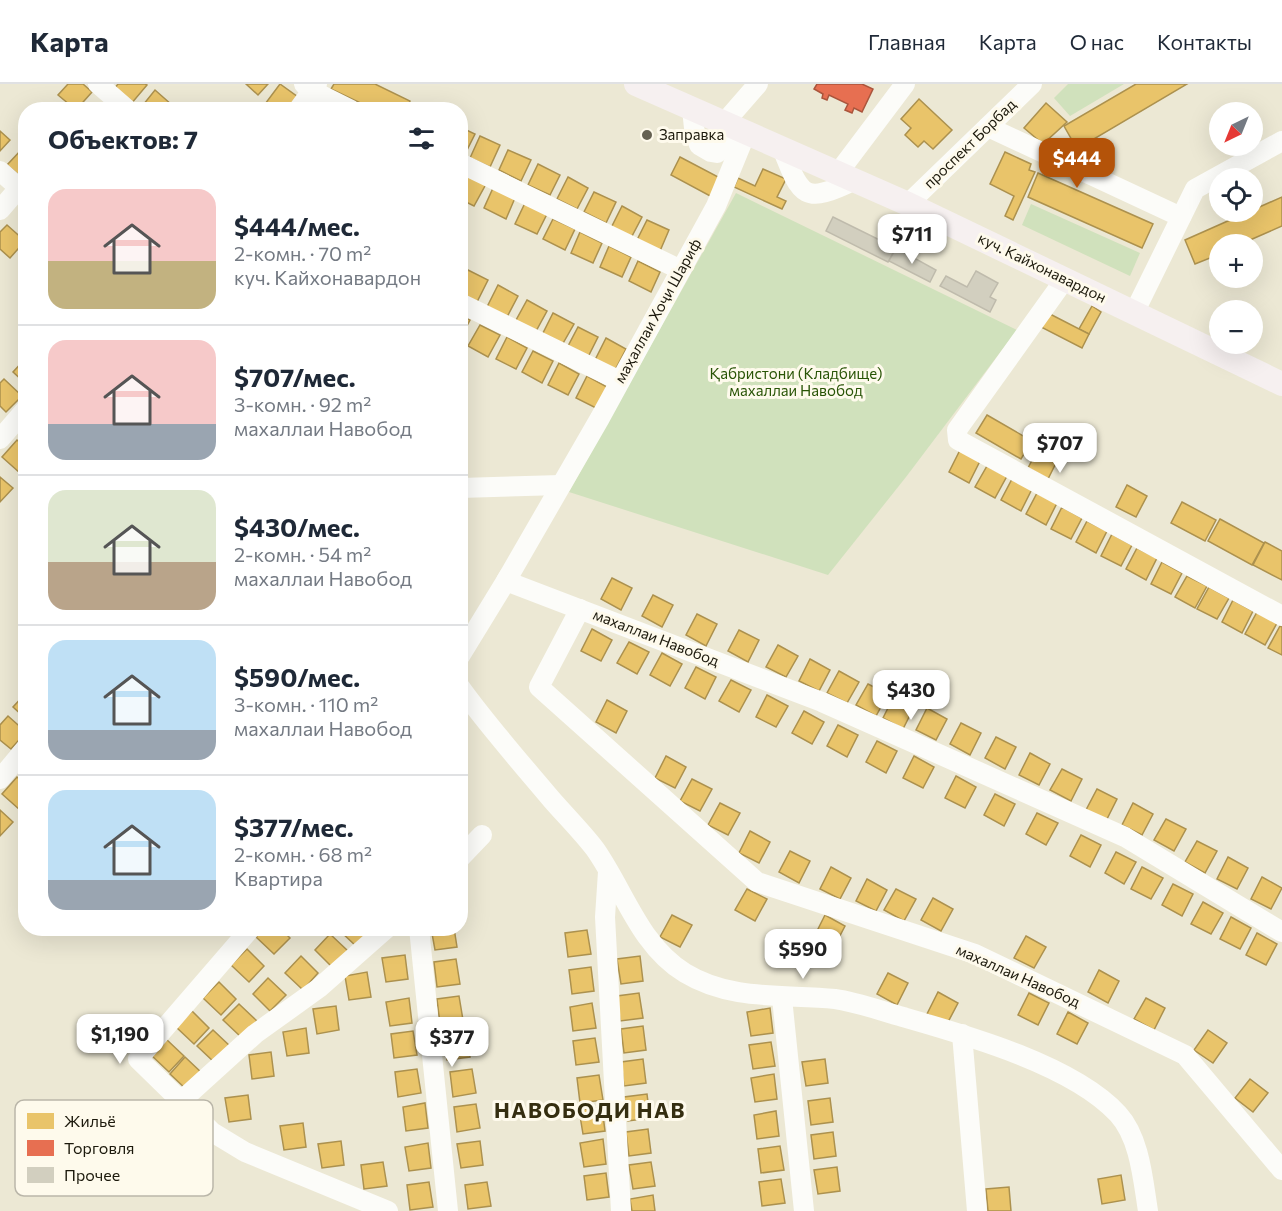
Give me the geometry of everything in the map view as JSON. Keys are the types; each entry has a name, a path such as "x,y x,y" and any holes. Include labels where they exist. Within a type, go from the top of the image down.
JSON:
{"main road":[{"name":"куч. Кайхонавардон","path":"636,84 908,204 1282,384"}],"street":[{"path":"98,84 119,102"},
{"path":"692,109 699,145 717,153 725,147 737,128 758,84"},
{"path":"846,176 905,84"},
{"name":"проспект Борбад","path":"908,204 1032,84"},
{"path":"302,102 311,86 338,102"},
{"path":"988,127 1181,217"},
{"name":"маҳаллаи Хоҷи Шариф","path":"468,643 561,485 716,206 737,128"},
{"path":"1134,313 1195,189 1282,141"},
{"path":"468,167 681,270"},
{"path":"0,171 18,187"},
{"path":"0,210 18,194"},
{"path":"1065,279 957,430 958,440 1282,616"},
{"path":"468,307 620,381"},
{"path":"0,439 18,418"},
{"path":"468,488 561,485"},
{"name":"махаллаи Навобод","path":"507,578 580,609 822,702 1125,837 1282,932"},
{"name":"махаллаи Навобод","path":"580,609 539,687 757,882 975,954 1185,1055 1282,1170"},
{"path":"468,697 594,849 661,955 685,973 718,989 753,996 836,999 962,1034 1012,1051 1090,1090 1119,1115 1133,1140 1148,1211"},
{"path":"0,779 18,758"},
{"path":"468,850 482,836"},
{"path":"608,872 605,917 621,1211"},
{"path":"180,1100 138,1059 245,936"},
{"path":"182,1100 255,1034 319,988 378,936"},
{"path":"420,936 448,1211"},
{"path":"782,998 804,1211"},
{"path":"962,1034 977,1211"},
{"path":"213,1133 245,1152 388,1211"}],"green space":[{"path":"1068,84 1124,84 1070,116 1054,98"},
{"name":"Қабристони (Кладбище) махаллаи Навобод","path":"736,193 1017,330 906,477 828,575 569,492"},
{"path":"1031,204 1140,253 1130,276 1022,225"}],"building: Жильё":[{"path":"68,84 83,84 92,92 83,102 66,102 58,95"},
{"path":"118,84 147,85 133,102 129,102 114,89"},
{"path":"246,84 268,84 258,95"},
{"path":"280,84 298,97 295,102 266,102"},
{"path":"334,84 375,84 410,101 358,102 331,89"},
{"path":"1136,84 1187,84 1077,149 1064,126"},
{"path":"155,90 169,102 145,102"},
{"path":"919,99 952,130 933,149 924,141 918,147 905,135 911,128 901,119"},
{"path":"1046,103 1067,122 1043,144 1024,128"},
{"path":"0,131 10,140 0,151"},
{"path":"468,131 475,134 468,148"},
{"path":"480,136 500,145 490,167 470,158"},
{"path":"508,150 531,160 521,181 499,170"},
{"path":"1005,152 1031,164 1029,170 1035,172 1013,220 1005,216 1014,196 990,184"},
{"path":"18,153 18,174 7,165"},
{"path":"680,157 722,179 712,197 671,175"},
{"path":"538,164 560,175 550,195 528,185"},
{"path":"763,169 786,179 777,197 786,201 782,209 734,187 738,178 755,186"},
{"path":"1038,173 1153,224 1142,248 1028,197"},
{"path":"468,175 486,184 474,206 468,203"},
{"path":"568,177 588,188 577,209 557,199"},
{"path":"493,188 515,198 506,219 484,208"},
{"path":"594,192 616,202 606,223 584,212"},
{"path":"1282,197 1282,226 1263,234 1209,234 1209,258 1195,264 1185,240 1226,222 1263,222 1263,205"},
{"path":"525,203 547,214 537,234 515,224"},
{"path":"622,206 642,217 631,238 611,228"},
{"path":"553,219 575,229 565,250 543,239"},
{"path":"647,220 669,230 660,251 637,240"},
{"path":"7,225 18,235 18,249 10,258 0,249 0,232"},
{"path":"580,232 602,243 593,263 571,253"},
{"path":"609,246 631,257 622,277 600,267"},
{"path":"638,261 660,272 651,292 629,281"},
{"path":"468,270 488,280 477,302 468,298"},
{"path":"498,285 518,296 507,317 487,307"},
{"path":"527,300 547,311 535,333 515,322"},
{"path":"1092,306 1101,312 1089,334 1079,329"},
{"path":"553,313 574,324 562,345 542,335"},
{"path":"1048,313 1089,334 1082,348 1041,327"},
{"path":"480,325 500,335 488,357 468,346"},
{"path":"578,327 598,337 587,359 567,348"},
{"path":"507,337 527,348 516,369 496,359"},
{"path":"606,338 626,349 615,370 595,360"},
{"path":"533,351 553,361 542,383 522,372"},
{"path":"559,363 579,374 568,395 548,385"},
{"path":"18,367 18,377 13,372"},
{"path":"587,376 607,387 596,408 576,398"},
{"path":"4,379 18,392 18,400 6,412 0,406 0,383"},
{"path":"987,415 1032,441 1021,459 976,433"},
{"path":"17,440 18,441 18,471 2,457"},
{"path":"1039,447 1059,457 1048,479 1028,468"},
{"path":"960,450 980,461 969,483 949,472"},
{"path":"987,466 1007,476 995,498 975,487"},
{"path":"0,477 13,488 0,502"},
{"path":"1012,479 1032,489 1021,511 1001,500"},
{"path":"1127,485 1147,496 1136,517 1116,507"},
{"path":"1037,493 1057,503 1046,525 1026,514"},
{"path":"1182,502 1216,520 1205,541 1171,523"},
{"path":"1062,507 1082,518 1071,539 1051,529"},
{"path":"1220,519 1264,543 1252,565 1208,541"},
{"path":"1087,521 1107,531 1096,553 1076,542"},
{"path":"1112,534 1132,545 1121,566 1101,556"},
{"path":"1265,542 1282,551 1282,580 1253,565"},
{"path":"1137,548 1157,558 1146,580 1126,569"},
{"path":"1162,562 1182,573 1171,594 1151,584"},
{"path":"1187,576 1207,586 1195,608 1175,597"},
{"path":"612,578 632,588 621,610 601,599"},
{"path":"1209,587 1229,598 1217,619 1197,609"},
{"path":"653,595 673,605 662,627 642,616"},
{"path":"1233,600 1253,611 1242,633 1222,622"},
{"path":"1257,612 1277,623 1265,645 1245,634"},
{"path":"697,614 717,624 706,646 686,635"},
{"path":"1280,626 1282,627 1282,655 1268,648"},
{"path":"592,629 612,640 601,661 581,651"},
{"path":"739,630 759,640 748,662 728,651"},
{"path":"629,642 649,652 637,674 617,663"},
{"path":"778,645 798,656 786,677 766,667"},
{"path":"662,653 682,664 670,686 650,675"},
{"path":"810,659 830,670 819,691 799,681"},
{"path":"696,667 716,677 705,699 685,688"},
{"path":"839,671 859,682 847,703 827,693"},
{"path":"731,680 751,690 739,712 719,701"},
{"path":"868,684 888,694 876,716 856,705"},
{"path":"767,695 788,706 776,727 756,717"},
{"path":"894,696 914,707 903,729 883,718"},
{"path":"607,700 627,711 616,733 596,722"},
{"path":"18,702 18,712 13,707"},
{"path":"927,708 947,719 936,740 916,730"},
{"path":"804,711 824,722 812,744 792,733"},
{"path":"8,716 18,725 18,741 11,749 0,740 0,725"},
{"path":"961,723 981,733 970,755 950,744"},
{"path":"838,725 858,735 847,757 827,746"},
{"path":"996,737 1016,747 1005,769 985,758"},
{"path":"877,741 897,751 886,773 866,762"},
{"path":"1030,753 1050,764 1039,785 1019,775"},
{"path":"666,756 686,767 675,788 655,778"},
{"path":"914,756 934,767 923,788 903,778"},
{"path":"1062,769 1082,779 1071,801 1050,790"},
{"path":"956,776 976,787 965,808 945,798"},
{"path":"17,777 18,778 18,808 2,794"},
{"path":"692,779 712,789 700,811 680,801"},
{"path":"1097,789 1117,799 1106,821 1086,810"},
{"path":"995,794 1015,804 1004,826 984,815"},
{"path":"720,803 740,813 728,835 708,825"},
{"path":"1133,803 1153,814 1142,835 1122,825"},
{"path":"0,810 13,822 0,836"},
{"path":"1037,813 1058,823 1046,845 1026,834"},
{"path":"1166,819 1186,829 1174,851 1154,840"},
{"path":"750,831 770,842 759,863 739,853"},
{"path":"1081,835 1101,845 1090,867 1070,856"},
{"path":"1197,841 1217,851 1205,873 1185,862"},
{"path":"790,851 810,861 799,883 779,872"},
{"path":"1116,852 1136,862 1124,884 1105,873"},
{"path":"1228,857 1248,868 1237,889 1217,879"},
{"path":"831,867 851,878 840,899 820,889"},
{"path":"1142,867 1163,878 1151,899 1131,889"},
{"path":"1262,877 1282,888 1271,909 1251,899"},
{"path":"867,879 887,890 876,911 856,901"},
{"path":"1173,884 1193,894 1182,916 1162,905"},
{"path":"747,889 767,899 755,921 735,910"},
{"path":"896,889 916,899 904,921 884,910"},
{"path":"933,898 953,909 941,931 921,920"},
{"path":"1203,902 1223,913 1211,934 1191,924"},
{"path":"672,915 692,925 680,947 660,937"},
{"path":"825,915 845,926 834,947 814,937"},
{"path":"1231,917 1251,928 1240,949 1220,939"},
{"path":"587,930 591,954 568,957 565,933"},
{"path":"1257,933 1277,944 1266,965 1246,955"},
{"path":"288,936 290,938 274,954 256,937"},
{"path":"328,936 332,936 348,951 332,967 315,950"},
{"path":"345,936 367,936 357,947"},
{"path":"432,936 455,936 457,947 435,950"},
{"path":"1026,936 1046,947 1034,968 1014,958"},
{"path":"247,949 264,966 249,982 231,965"},
{"path":"405,955 408,979 386,982 382,958"},
{"path":"301,956 318,973 303,990 285,973"},
{"path":"640,956 643,981 621,984 617,959"},
{"path":"456,959 460,984 437,987 434,962"},
{"path":"591,967 594,991 572,994 569,970"},
{"path":"1099,970 1119,981 1108,1003 1088,992"},
{"path":"367,972 371,997 349,1000 345,976"},
{"path":"888,973 908,983 897,1005 877,994"},
{"path":"268,978 286,995 270,1011 253,994"},
{"path":"219,982 236,999 221,1015 203,998"},
{"path":"938,992 958,1003 947,1024 927,1014"},
{"path":"639,993 643,1018 620,1021 617,996"},
{"path":"1029,993 1049,1003 1038,1025 1018,1015"},
{"path":"459,996 463,1020 440,1024 437,999"},
{"path":"409,998 412,1023 390,1026 386,1002"},
{"path":"1146,998 1165,1008 1154,1030 1134,1019"},
{"path":"592,1003 596,1028 573,1031 570,1007"},
{"path":"239,1004 257,1021 241,1037 223,1020"},
{"path":"336,1006 339,1030 317,1034 313,1009"},
{"path":"770,1008 773,1033 751,1036 747,1012"},
{"path":"192,1011 209,1028 194,1044 176,1027"},
{"path":"1068,1012 1088,1023 1077,1044 1057,1034"},
{"path":"643,1026 646,1050 624,1053 621,1029"},
{"path":"306,1028 309,1053 287,1056 283,1032"},
{"path":"213,1030 231,1047 215,1063 197,1046"},
{"path":"1208,1030 1227,1043 1213,1063 1194,1050"},
{"path":"413,1031 417,1055 394,1058 391,1034"},
{"path":"466,1033 470,1057 447,1060 444,1036"},
{"path":"595,1038 599,1062 576,1065 573,1041"},
{"path":"166,1039 184,1056 169,1072 151,1055"},
{"path":"771,1042 775,1066 753,1069 749,1045"},
{"path":"271,1052 274,1076 252,1079 249,1055"},
{"path":"185,1057 203,1074 187,1090 170,1074"},
{"path":"643,1059 646,1083 624,1086 621,1062"},
{"path":"825,1059 828,1083 806,1086 802,1062"},
{"path":"417,1069 421,1093 398,1097 395,1072"},
{"path":"472,1069 476,1093 453,1097 450,1072"},
{"path":"774,1074 777,1099 755,1102 751,1078"},
{"path":"599,1075 603,1100 580,1103 577,1078"},
{"path":"1250,1079 1268,1093 1253,1112 1235,1098"},
{"path":"647,1094 650,1118 628,1121 624,1097"},
{"path":"248,1095 251,1119 229,1122 225,1098"},
{"path":"830,1098 833,1122 811,1125 808,1101"},
{"path":"425,1103 428,1128 406,1131 403,1107"},
{"path":"476,1104 480,1128 457,1132 454,1107"},
{"path":"602,1107 605,1131 583,1134 579,1110"},
{"path":"776,1111 779,1136 757,1139 754,1115"},
{"path":"303,1123 306,1147 284,1150 280,1126"},
{"path":"648,1129 651,1153 629,1156 626,1132"},
{"path":"833,1132 836,1156 814,1159 811,1135"},
{"path":"603,1139 606,1164 584,1167 580,1143"},
{"path":"341,1141 344,1165 322,1168 318,1144"},
{"path":"480,1141 483,1165 461,1168 457,1144"},
{"path":"428,1143 431,1168 409,1171 405,1147"},
{"path":"780,1146 784,1170 761,1173 758,1149"},
{"path":"383,1162 387,1186 364,1189 361,1165"},
{"path":"651,1162 655,1186 633,1189 629,1165"},
{"path":"837,1167 840,1191 818,1194 814,1170"},
{"path":"606,1173 609,1197 587,1200 584,1176"},
{"path":"1121,1175 1125,1200 1102,1204 1098,1179"},
{"path":"781,1179 785,1203 762,1206 759,1182"},
{"path":"429,1182 433,1207 410,1210 407,1185"},
{"path":"487,1182 491,1206 468,1209 465,1185"},
{"path":"1009,1187 1011,1211 988,1211 986,1189"},
{"path":"653,1195 655,1211 632,1211 630,1199"}],"building: Торговля":[{"path":"817,84 862,84 873,89 862,112 854,108 852,113 845,110 848,104 829,95 827,100 822,98 823,94 814,89"}],"building: Прочее":[{"path":"833,217 896,248 888,262 826,231"},
{"path":"896,248 936,270 930,282 889,261"},
{"path":"976,271 998,283 990,297 996,300 990,312 940,286 946,276 967,287"}],"place":[{"name":"Заправка","path":"647,135"}],"district":[{"name":"НАВОБОДИ НАВ","path":"590,1111"}]}
